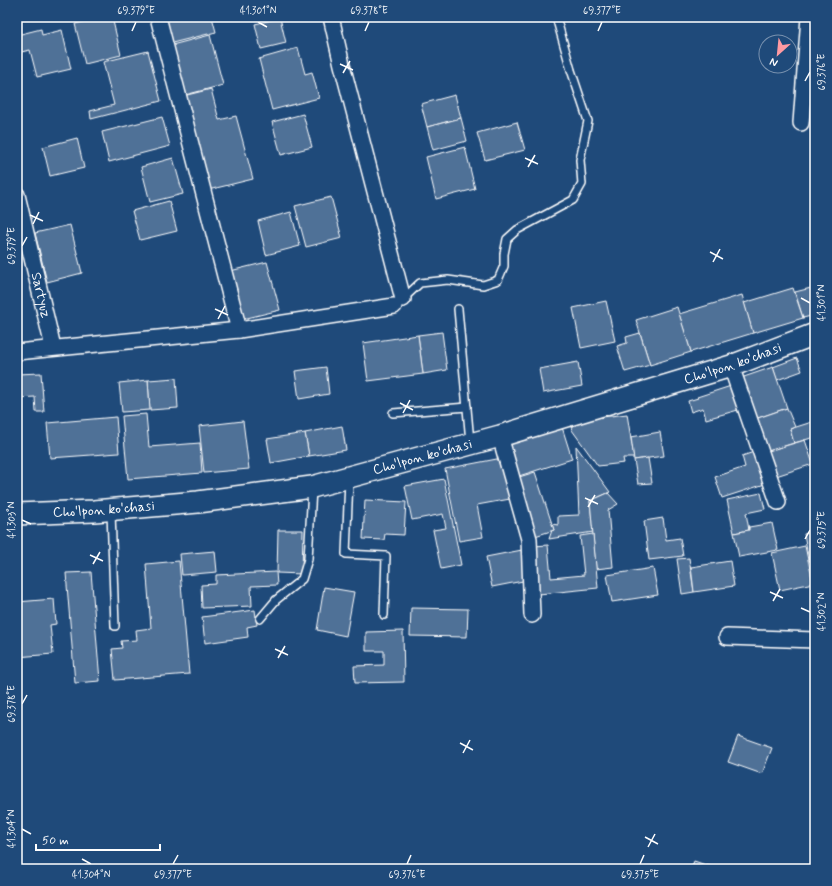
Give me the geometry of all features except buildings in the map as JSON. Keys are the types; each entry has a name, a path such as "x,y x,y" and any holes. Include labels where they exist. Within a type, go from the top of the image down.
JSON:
{"main road":[{"name":"Cho'lpon ko'chasi","path":"17,514 111,509 198,502 312,487 500,436 731,366 815,334"}],"street":[{"path":"158,17 239,330"},
{"path":"17,352 53,347 239,330 398,302 332,17"},
{"path":"801,123 811,22"},
{"name":"Sartyuz","path":"17,196 53,347"},
{"path":"731,366 778,502"},
{"path":"500,436 529,539 532,615"},
{"path":"727,637 815,640"}],"lane":[{"path":"398,302 420,283 448,280 483,285 498,280 504,266 504,254 507,239 516,230 573,200 582,184 580,160 588,121 571,70 556,17"},
{"path":"458,309 471,444"},
{"path":"392,413 467,407"},
{"path":"349,476 346,554 386,556 384,615"},
{"path":"260,619 276,600 302,579 308,559 312,487"},
{"path":"111,509 115,626"}]}
